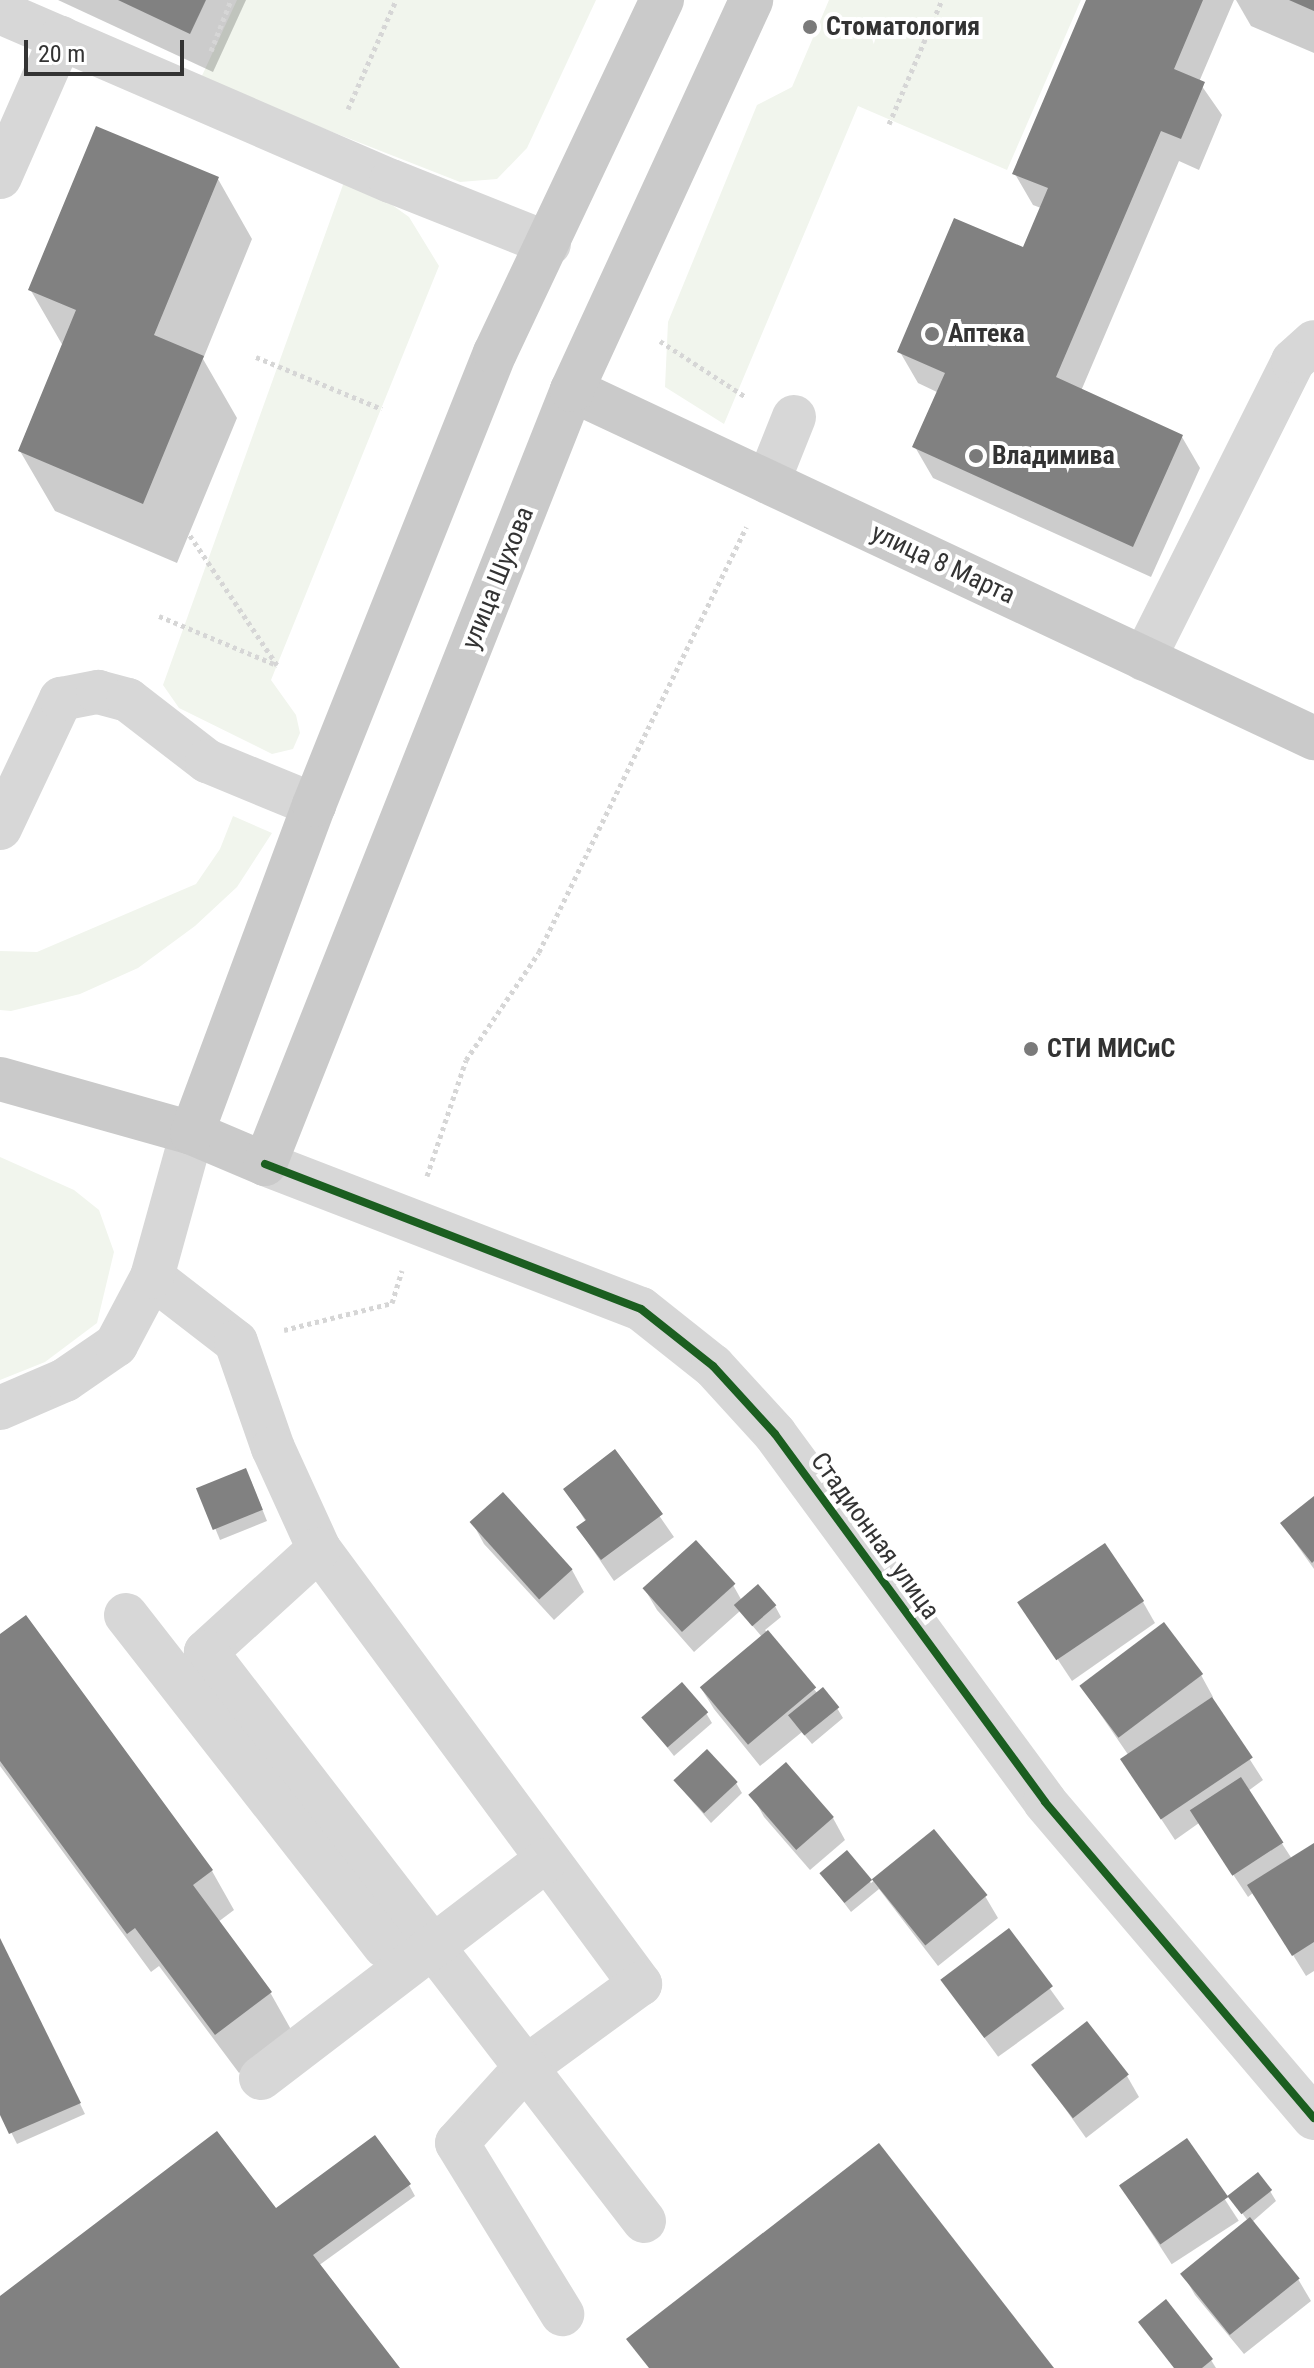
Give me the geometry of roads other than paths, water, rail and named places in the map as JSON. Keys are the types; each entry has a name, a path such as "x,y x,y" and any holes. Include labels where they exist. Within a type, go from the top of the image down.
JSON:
{"main road":[{"path":"192,1133 314,805 495,353 662,0"},
{"name":"улица Шухова","path":"265,1164 572,390 751,0"},
{"name":"улица 8 Марта","path":"572,390 1314,738"},
{"path":"0,1079 192,1133 265,1164"}],"street":[{"path":"0,12 549,244"},
{"path":"0,177 61,38"},
{"path":"1144,659 1293,361 1314,342"},
{"path":"768,482 794,417"},
{"path":"0,828 61,699 98,692 128,700 207,761 314,805"},
{"path":"0,1408 65,1380 116,1345 152,1277 192,1133"},
{"name":"Стадионная улица","path":"265,1164 641,1309 713,1366 775,1434 1045,1802 1314,2118"},
{"path":"152,1277 236,1342 273,1448 319,1549 640,1984 525,2068 457,2143 562,2314"},
{"path":"192,1666 319,1549"},
{"path":"126,1615 192,1666 431,1948 644,2221"},
{"path":"192,1666 385,1946"},
{"path":"261,2078 546,1860"}],"place":[{"name":"Стоматология","path":"810,27"},
{"name":"Аптека","path":"932,334"},
{"name":"Владимива","path":"976,456"},
{"name":"СТИ МИСиС","path":"1031,1049"}]}
